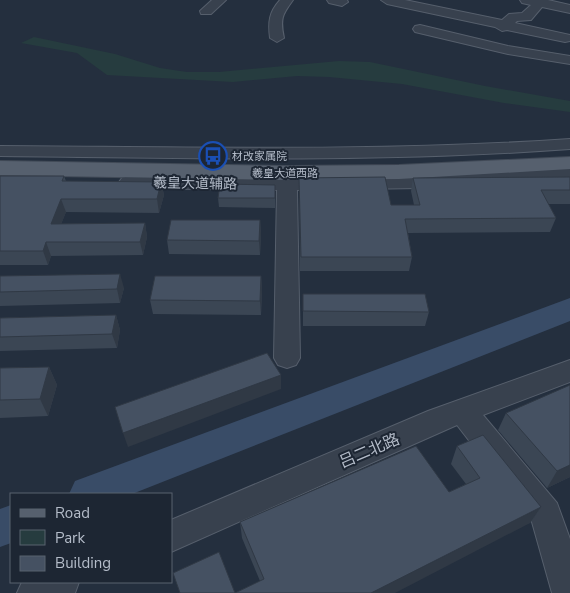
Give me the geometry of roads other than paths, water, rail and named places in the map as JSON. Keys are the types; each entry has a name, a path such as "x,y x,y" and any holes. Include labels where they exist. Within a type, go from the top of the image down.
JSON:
{"main road":[{"name":"羲皇大道西路","path":"1,161 389,163 570,155"},
{"name":"羲皇大道西路","path":"1,161 288,173 399,172 570,163"}],"street":[{"path":"206,11 220,0"},
{"path":"277,38 274,23 277,10 287,0"},
{"path":"387,0 565,38"},
{"path":"444,0 526,17"},
{"path":"526,17 536,1 570,9"},
{"path":"486,45 514,17 526,17"},
{"path":"420,29 486,45 570,60"},
{"path":"1,161 488,150 570,144"},
{"name":"羲皇大道辅路","path":"0,180 287,184 420,182 570,173"},
{"path":"286,358 287,184"},
{"name":"吕二北路","path":"172,536 462,411 570,371"},
{"path":"462,411 546,514 570,593"},
{"path":"35,593 60,583"}],"waterway":[{"path":"91,493 570,309"},
{"path":"0,528 10,524"}],"place":[{"name":"材改家属院","path":"213,156"}]}
